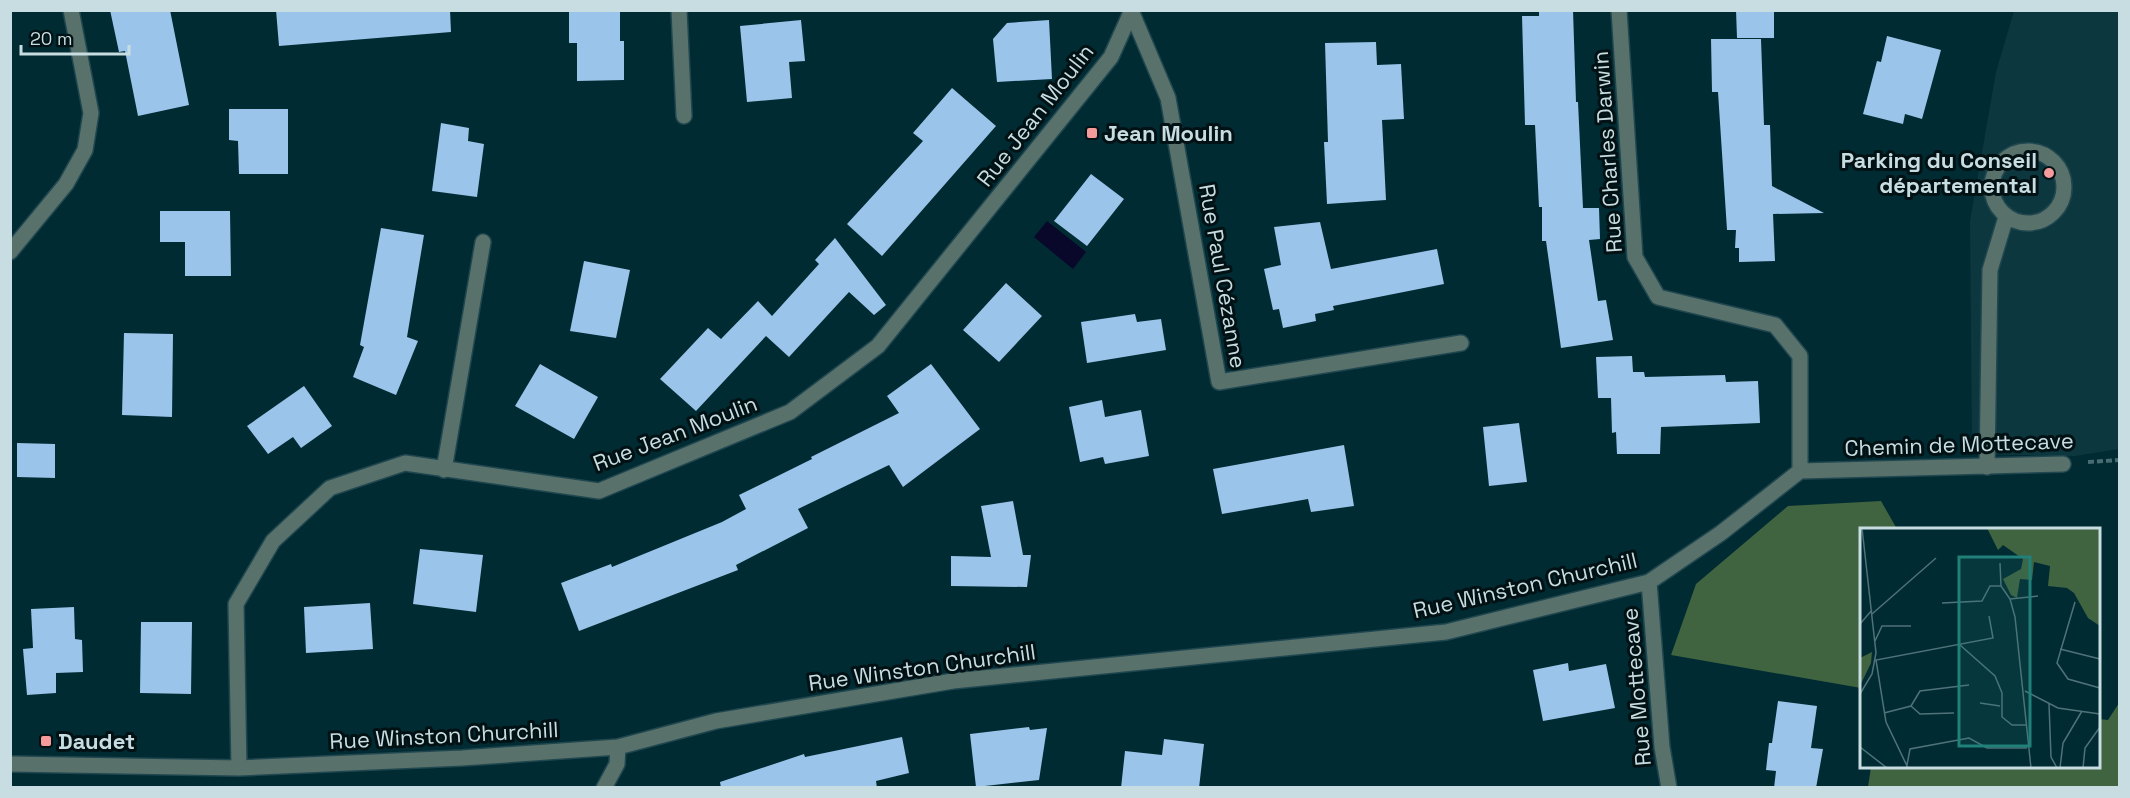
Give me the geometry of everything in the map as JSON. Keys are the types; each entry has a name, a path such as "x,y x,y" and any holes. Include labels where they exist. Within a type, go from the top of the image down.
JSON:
{"street":[{"path":"10,252 66,184 85,150 91,113 71,10"},
{"path":"679,10 684,116"},
{"name":"Rue Charles Darwin","path":"1619,10 1635,257 1658,297 1775,325 1800,356 1800,471"},
{"name":"Rue Paul Cézanne","path":"1132,12 1168,98 1219,382 1461,343"},
{"name":"Rue Jean Moulin","path":"239,768 236,604 273,541 330,488 405,463 599,490 790,412 878,346 1111,57 1132,12"},
{"path":"2036,152 2048,157 2057,165 2063,177 2064,187 2058,208 2050,216 2031,224 2006,217 1998,208 1991,184 2002,162 2018,153 2036,152"},
{"path":"1987,467 1990,270 2006,217"},
{"path":"444,470 483,242"},
{"name":"Chemin de Mottecave","path":"1800,471 2063,464"},
{"name":"Rue Winston Churchill","path":"10,764 239,768 462,758 618,747 716,720 953,681 1446,632 1649,582 1721,533 1800,471"},
{"name":"Rue Mottecave","path":"1649,582 1662,747 1669,788"},
{"path":"604,788 617,764 618,747"}],"path":[{"name":"Chemin de Mottecave","path":"2063,464 2120,460"}],"shaded area":[{"name":"Parking du Conseil départemental","path":"2014,11 2119,11 2119,449 2075,456 1972,454 1970,221 1996,72"},
{"path":"1047,221 1086,252 1073,269 1034,237"}],"green space":[{"path":"1881,501 1896,528 1860,528 1860,688 1671,655 1696,584 1788,506"},
{"path":"2119,703 2119,787 1868,787 1871,768 2100,768 2100,719 2108,720"}],"building":[{"path":"110,10 170,10 189,105 138,116 125,51 119,52"},
{"path":"276,10 450,10 451,32 279,46"},
{"path":"569,10 620,10 620,41 624,41 624,80 577,81 577,43 569,43"},
{"path":"1539,10 1573,10 1583,208 1599,208 1600,239 1589,240 1598,301 1606,300 1613,340 1561,348 1546,241 1542,241 1542,207 1539,207 1535,125 1525,125 1522,16 1539,16"},
{"path":"1736,10 1774,10 1774,38 1737,38"},
{"path":"801,20 805,61 789,62 792,98 747,102 740,26"},
{"path":"1049,20 1052,79 997,82 993,39 1007,23"},
{"path":"1887,36 1941,50 1922,119 1905,114 1903,124 1863,114 1877,61 1881,62"},
{"path":"1711,39 1761,39 1764,125 1770,125 1772,186 1824,213 1773,214 1775,261 1739,262 1739,248 1735,248 1736,230 1727,230 1718,92 1712,92"},
{"path":"1376,42 1377,65 1401,64 1404,119 1382,120 1386,200 1327,204 1324,142 1328,142 1325,43"},
{"path":"952,88 996,126 882,256 847,224 923,141 913,133"},
{"path":"229,109 288,109 288,174 239,174 238,141 229,140"},
{"path":"441,123 469,128 468,141 484,144 477,197 432,191"},
{"path":"1091,174 1124,199 1087,246 1054,221"},
{"path":"160,211 230,211 231,276 185,276 185,242 160,242"},
{"path":"1320,222 1331,269 1437,249 1444,284 1333,306 1334,310 1315,314 1316,321 1283,328 1279,309 1273,310 1264,269 1281,265 1274,227"},
{"path":"381,228 424,235 407,337 418,341 396,395 353,377 364,347 360,345"},
{"path":"835,238 886,305 874,315 849,292 789,357 766,336 696,411 660,379 708,328 721,339 758,301 772,316 819,264 815,260"},
{"path":"584,261 630,270 616,338 570,331"},
{"path":"1006,283 1042,316 999,362 963,330"},
{"path":"1135,314 1137,322 1161,319 1166,350 1087,363 1081,322"},
{"path":"124,333 173,334 172,417 122,415"},
{"path":"1632,356 1633,372 1644,372 1645,377 1725,375 1726,382 1758,381 1760,423 1661,427 1660,454 1617,454 1616,432 1612,433 1611,398 1598,398 1596,357"},
{"path":"540,364 598,397 574,439 515,406"},
{"path":"931,364 980,429 903,487 889,465 798,509 808,528 736,565 738,570 579,631 561,583 611,564 612,567 722,522 746,509 739,495 899,413 887,396"},
{"path":"304,386 332,426 301,448 293,437 268,454 247,426"},
{"path":"1102,400 1105,417 1141,410 1149,456 1105,464 1103,457 1080,462 1069,407"},
{"path":"1519,423 1527,482 1489,486 1483,427"},
{"path":"17,443 55,444 55,478 17,477"},
{"path":"1344,445 1354,506 1311,512 1308,499 1222,514 1213,469"},
{"path":"1013,501 1023,555 1031,555 1027,587 951,586 951,556 991,557 981,506"},
{"path":"420,549 483,555 476,612 413,604"},
{"path":"370,603 373,649 306,653 304,607"},
{"path":"74,607 75,639 82,640 83,672 56,673 56,693 27,695 23,649 33,648 31,609"},
{"path":"141,622 192,622 191,694 140,693"},
{"path":"1568,663 1569,671 1606,664 1615,708 1543,721 1533,670"},
{"path":"1778,701 1817,706 1811,748 1823,749 1816,788 1774,788 1776,771 1766,770"},
{"path":"1029,727 1030,730 1047,728 1039,780 976,787 970,734"},
{"path":"902,737 909,773 876,781 877,788 721,788 720,782 804,754 805,757"},
{"path":"1164,739 1204,744 1199,788 1121,788 1125,751 1162,755"}],"place":[{"name":"Jean Moulin","path":"1092,133"},
{"name":"Parking du Conseil départemental","path":"2049,173"},
{"name":"Daudet","path":"46,741"}]}
